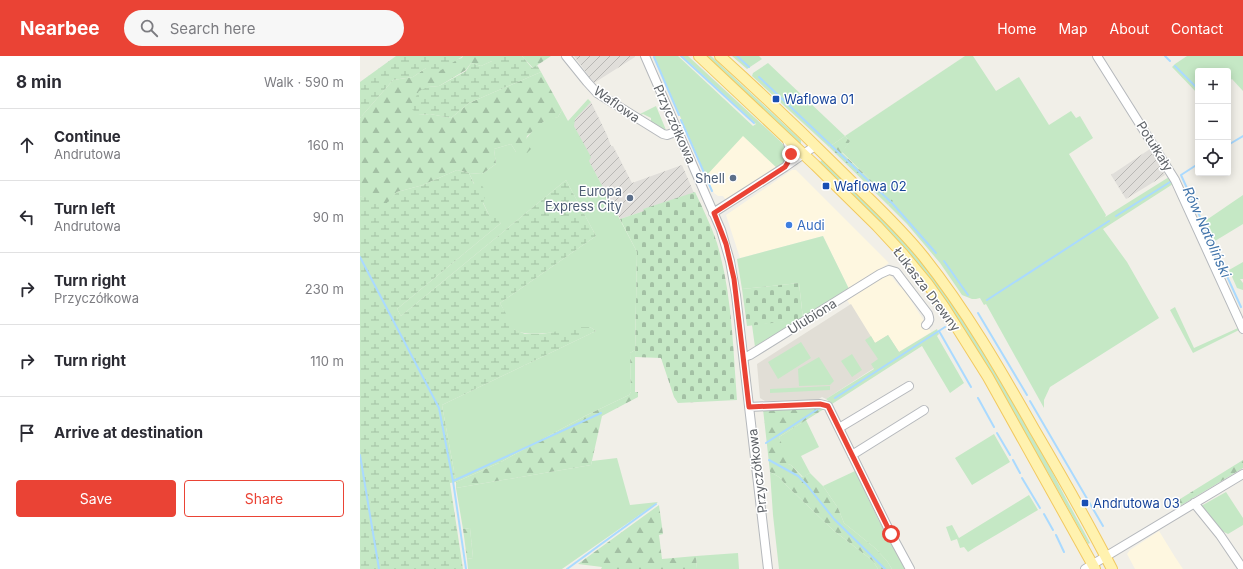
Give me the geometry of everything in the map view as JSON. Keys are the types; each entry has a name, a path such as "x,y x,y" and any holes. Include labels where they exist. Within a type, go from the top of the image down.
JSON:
{"main road":[{"name":"Łukasza Drewny","path":"699,56 888,237 913,266 944,307 988,377 1091,567"},
{"name":"Łukasza Drewny","path":"720,56 744,77 870,199 922,254 951,292 999,366 1112,569"}],"street":[{"name":"Waflowa","path":"566,56 597,93 663,134 667,135 678,131"},
{"name":"Potułkały","path":"1097,56 1176,180 1243,329"},
{"name":"Przyczółkowa","path":"646,57 714,213 726,244 732,269 744,357 768,569"},
{"path":"785,167 791,154 786,138"},
{"path":"714,213 815,146"},
{"name":"Ulubiona","path":"744,357 750,355 880,274 889,270 896,272 928,314 930,318 926,325"},
{"path":"839,428 909,386"},
{"path":"749,407 823,404 828,406 891,534 910,569"},
{"path":"852,455 924,410"},
{"path":"1091,567 1106,556 1243,474"},
{"path":"1194,503 1220,535 1243,569"}],"shaded area":[{"path":"574,56 635,56 635,57 594,83"},
{"name":"Europa Express City","path":"591,102 611,146 613,146 632,183 682,165 694,193 644,209 644,211 620,219 588,160 574,126 574,119"},
{"path":"743,135 777,168 726,200 723,196 718,196 714,193 706,176"},
{"path":"1150,149 1165,175 1126,199 1111,175"},
{"path":"792,170 796,170 889,263 849,289 823,236 740,258 726,215"},
{"path":"889,273 899,286 903,288 931,332 899,352 875,343 847,300"},
{"path":"851,304 875,343 888,335 899,352 826,399 822,397 817,400 765,401 760,398 757,364"},
{"path":"1159,531 1183,569 1135,569 1127,554 1130,550"}],"green space":[{"path":"396,56 463,56 438,72 426,68 413,77 393,80 360,118 360,82"},
{"path":"463,56 492,56 492,61 481,66 471,63 466,70 439,86 428,87 418,115 430,114 451,118 469,103 541,72 562,110 558,117 543,122 527,136 526,141 531,149 524,156 516,152 511,144 494,149 496,164 482,174 457,170 423,185 397,192 386,205 378,205 360,196 360,118 393,80 413,77 426,68 462,58"},
{"path":"492,56 522,56 532,68 537,65 541,72 469,103 451,118 430,114 418,115 410,107 419,91 428,87 439,86 466,71 471,63 481,66 492,61"},
{"path":"522,56 551,56 533,68"},
{"path":"654,56 678,56 753,126 756,124 682,56 688,56 780,141 786,150 785,162 777,168 743,136 706,176"},
{"path":"704,56 711,56 801,140 801,146"},
{"path":"732,56 759,56 762,59 747,69"},
{"path":"965,56 973,56 996,91 1019,77 1049,125 1071,111 1076,118 1080,116 1093,138 1069,154 1106,215 1105,217 1169,177 1173,184 1103,229 1127,262 1159,318 1050,387 1044,400 1044,408 986,304 984,305 980,298 972,299 962,295 940,263 907,224 888,205 892,201 842,152 850,141 845,136"},
{"path":"1187,56 1243,56 1243,91 1232,79 1231,80 1231,68 1195,68 1195,91 1172,67"},
{"path":"768,63 845,136 829,147 752,76 753,73"},
{"path":"588,99 591,102 575,119 574,126 591,157 589,161 637,252 635,350 630,353 631,392 629,395 585,416 499,463 456,482 442,405 596,331 590,327 540,334 521,333 513,328 500,303 596,236 566,180 401,316 397,309 501,223 489,215 469,173 482,174 496,164 494,149 511,144 516,152 535,128 545,121 558,117 562,110 568,121"},
{"path":"656,106 666,130 663,131 651,124 651,118 640,114"},
{"path":"845,136 850,141 842,153 893,201 888,205 829,147"},
{"path":"822,160 893,227 926,266 968,322 1046,460 1090,543 1088,544 1047,471 1031,447 963,329 818,164"},
{"path":"457,170 469,173 474,184 481,183 486,193 483,203 489,215 498,217 501,223 397,309 401,316 566,180 596,236 500,303 515,330 525,334 542,334 580,327 590,327 596,331 442,405 456,482 450,483 463,569 360,569 360,196 367,199 373,196 378,205 385,205 397,192 423,185"},
{"path":"695,192 717,243 726,281 731,321 737,400 678,403 674,397 661,358 635,357 637,252 620,219 644,211 643,209"},
{"path":"1243,195 1243,224 1215,241 1205,221"},
{"path":"823,236 849,289 803,318 799,283 742,289 737,259"},
{"path":"1243,262 1243,279 1240,279 1243,283 1243,290 1237,288 1229,270"},
{"path":"799,283 803,319 747,326 742,289"},
{"path":"1175,307 1194,348 1238,328 1239,330 1193,353 1170,310"},
{"path":"800,319 755,347 752,325"},
{"path":"937,329 939,334 937,336 964,383 950,393 922,346 832,404 826,399 874,369 871,364 878,359 865,340 871,336 875,343 888,335 899,352"},
{"path":"801,342 811,358 778,379 768,362"},
{"path":"635,350 635,392 638,392 638,397 602,416 591,465 456,488 456,482 499,463 585,416 629,395 631,392 630,353"},
{"path":"852,354 862,370 852,377 841,361"},
{"path":"819,357 834,381 830,385 799,386 798,369"},
{"path":"830,386 830,390 770,393 770,389"},
{"path":"822,405 824,409 779,437 789,462 788,464 791,465 802,477 810,473 823,486 838,508 844,523 875,548 892,569 878,569 873,561 833,530 779,477 770,472 763,409"},
{"path":"806,420 819,447 801,456 810,473 803,477 791,465 788,464 779,437"},
{"path":"994,434 1010,462 972,485 955,458"},
{"path":"617,458 630,505 658,502 562,569 468,569 467,559 473,558 470,528 463,529 456,488 591,465 592,461"},
{"path":"1243,460 1243,468 1175,509 1172,504"},
{"path":"855,471 879,521 906,569 892,569 875,548 844,523 838,508 823,486"},
{"path":"770,472 779,477 833,530 873,561 878,569 779,569"},
{"path":"1226,492 1243,518 1243,525 1228,534 1220,530 1201,506"},
{"path":"1029,495 1038,510 968,552 964,547 960,548 957,539 951,541 946,527 952,525 959,538"},
{"path":"659,505 663,534 659,535 662,559 696,556 697,569 601,569 602,567 578,564"},
{"path":"470,528 473,558 467,559 463,529"},
{"path":"738,553 739,569 697,569 696,556"}],"waterway":[{"path":"681,56 754,123"},
{"path":"737,56 749,67"},
{"path":"1165,56 1170,61"},
{"path":"654,57 679,115"},
{"path":"1175,66 1195,86"},
{"path":"759,77 893,204 936,253"},
{"path":"681,120 712,191"},
{"name":"Rów Natoliński","path":"1231,143 1243,136"},
{"name":"Rów Natoliński","path":"1195,166 1181,175 1241,307"},
{"path":"1116,216 1170,182"},
{"path":"987,300 1109,221"},
{"path":"360,257 439,408 453,481 466,569"},
{"path":"944,261 968,295"},
{"path":"978,313 1027,395"},
{"path":"835,398 945,327"},
{"path":"939,331 971,387"},
{"path":"978,398 994,427"},
{"path":"1030,401 1103,526"},
{"path":"766,443 821,407"},
{"path":"453,481 601,413"},
{"path":"997,433 1010,455"},
{"path":"360,455 379,569"},
{"path":"769,460 798,476 834,519 885,569"},
{"path":"1013,460 1020,473"},
{"path":"1022,478 1040,508"},
{"path":"567,569 656,504"},
{"path":"1044,514 1053,530"},
{"path":"1056,535 1064,552"}],"place":[{"name":"Waflowa 01","path":"776,99"},
{"name":"Shell","path":"733,178"},
{"name":"Waflowa 02","path":"826,186"},
{"name":"Europa Express City","path":"630,198"},
{"name":"Audi","path":"789,225"},
{"name":"Andrutowa 03","path":"1085,503"}],"route":[{"path":"791,154 785,167 714,213 726,244 734,279 749,407 820,404 828,406 891,534"}]}
